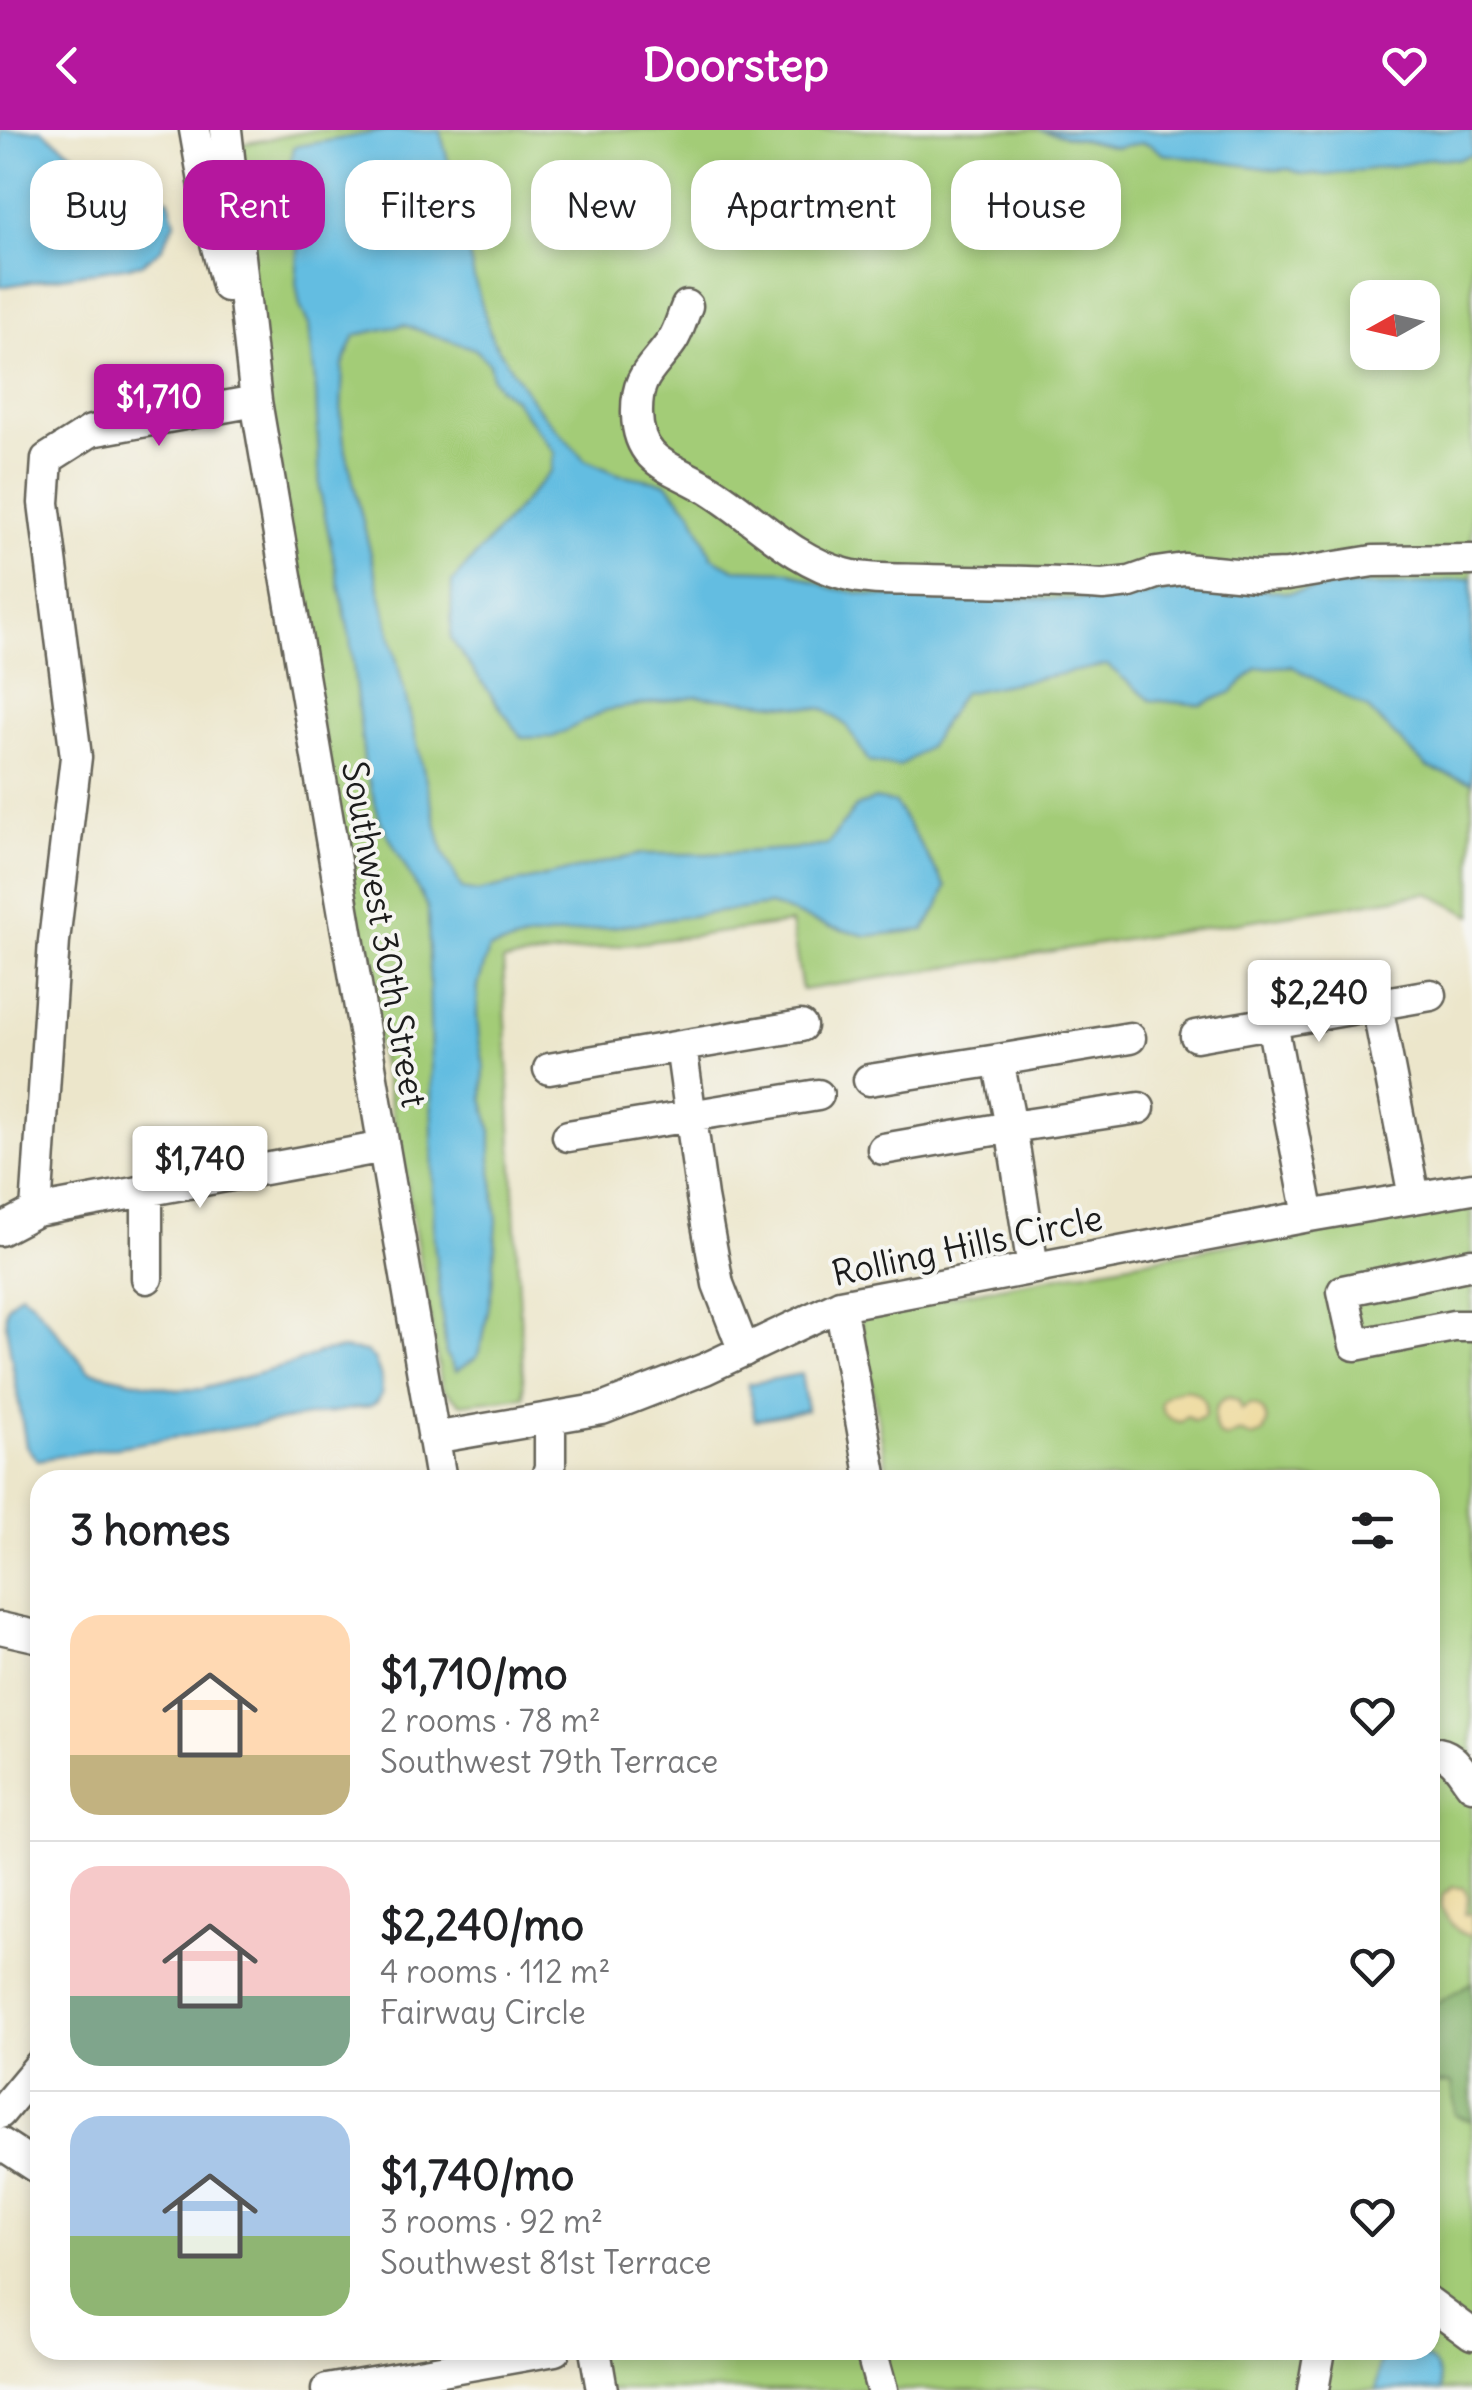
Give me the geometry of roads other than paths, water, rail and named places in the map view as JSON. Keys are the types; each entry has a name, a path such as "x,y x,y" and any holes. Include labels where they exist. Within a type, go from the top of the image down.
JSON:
{"street":[{"name":"Southwest 30th Street","path":"196,130 212,226 256,401"},
{"name":"Southwest 30th Street","path":"226,130 256,401 439,1470"},
{"path":"687,306 673,340 652,363 641,384 638,424 650,456 672,472 700,483 814,562 845,574 887,579 1102,585 1184,569 1256,576 1373,560 1472,560"},
{"path":"36,1211 54,941 76,758 44,503 46,460 91,431 256,401"},
{"path":"1196,1036 1431,995"},
{"path":"1378,1004 1414,1197"},
{"path":"1272,1023 1309,1216"},
{"path":"549,1069 801,1026"},
{"path":"869,1080 1130,1038"},
{"path":"681,1046 718,1284 744,1350"},
{"path":"998,1060 1033,1268"},
{"path":"568,1136 818,1095"},
{"path":"883,1149 1139,1108"},
{"path":"0,1230 36,1211 384,1147"},
{"name":"Rolling Hills Circle","path":"434,1438 602,1409 705,1369 840,1305 1472,1188"},
{"path":"147,1190 148,1278"},
{"path":"1472,1264 1343,1291 1355,1346 1454,1326 1472,1326"},
{"path":"840,1305 870,1470"},
{"path":"549,1470 550,1418"},
{"path":"0,1628 30,1635"},
{"path":"1440,1752 1454,1760 1472,1786"},
{"path":"0,2113 30,2077"},
{"path":"0,2144 30,2163"},
{"path":"1440,2310 1472,2334"},
{"path":"327,2390 498,2360"},
{"path":"578,2360 583,2390"},
{"path":"597,2360 602,2390"},
{"path":"874,2360 882,2390"},
{"path":"1313,2390 1318,2360"}],"water":[{"path":"0,130 42,130 82,160 30,160 30,250 160,250 142,264 0,287"},
{"path":"389,130 440,131 448,160 345,160 345,250 468,250 492,339 536,406 585,460 618,474 666,483 692,512 712,557 735,569 789,571 831,588 878,596 1036,599 1123,599 1177,589 1242,586 1288,593 1472,578 1472,782 1428,768 1368,709 1291,666 1257,668 1232,692 1201,705 1150,700 1107,665 962,693 928,747 899,767 869,762 847,726 824,709 698,696 607,710 553,737 522,738 451,639 452,582 551,471 555,453 513,398 500,389 492,378 489,363 475,349 404,325 355,335 343,365 344,443 443,851 462,889 477,892 641,854 707,854 827,845 856,807 875,799 895,803 946,887 924,930 867,936 770,905 526,939 489,949 478,986 477,1014 497,1221 492,1287 477,1357 456,1371 446,1355 434,1242 428,908 380,820 365,768 350,638 320,492 309,325 296,283 298,250 325,250 325,160 291,160 293,147"},
{"path":"1039,130 1472,130 1472,154 1459,159 1432,158 1328,175 1302,174 1289,169 1163,154 1143,143 1116,147"},
{"path":"163,196 169,200 175,222 163,245"},
{"path":"21,1293 89,1371 177,1390 202,1389 342,1349 366,1352 374,1359 382,1394 370,1406 37,1460 26,1446 6,1325 8,1306"},
{"path":"801,1374 807,1410 755,1420 748,1384"},
{"path":"1384,2360 1428,2360 1439,2373 1442,2390 1377,2390"}]}
